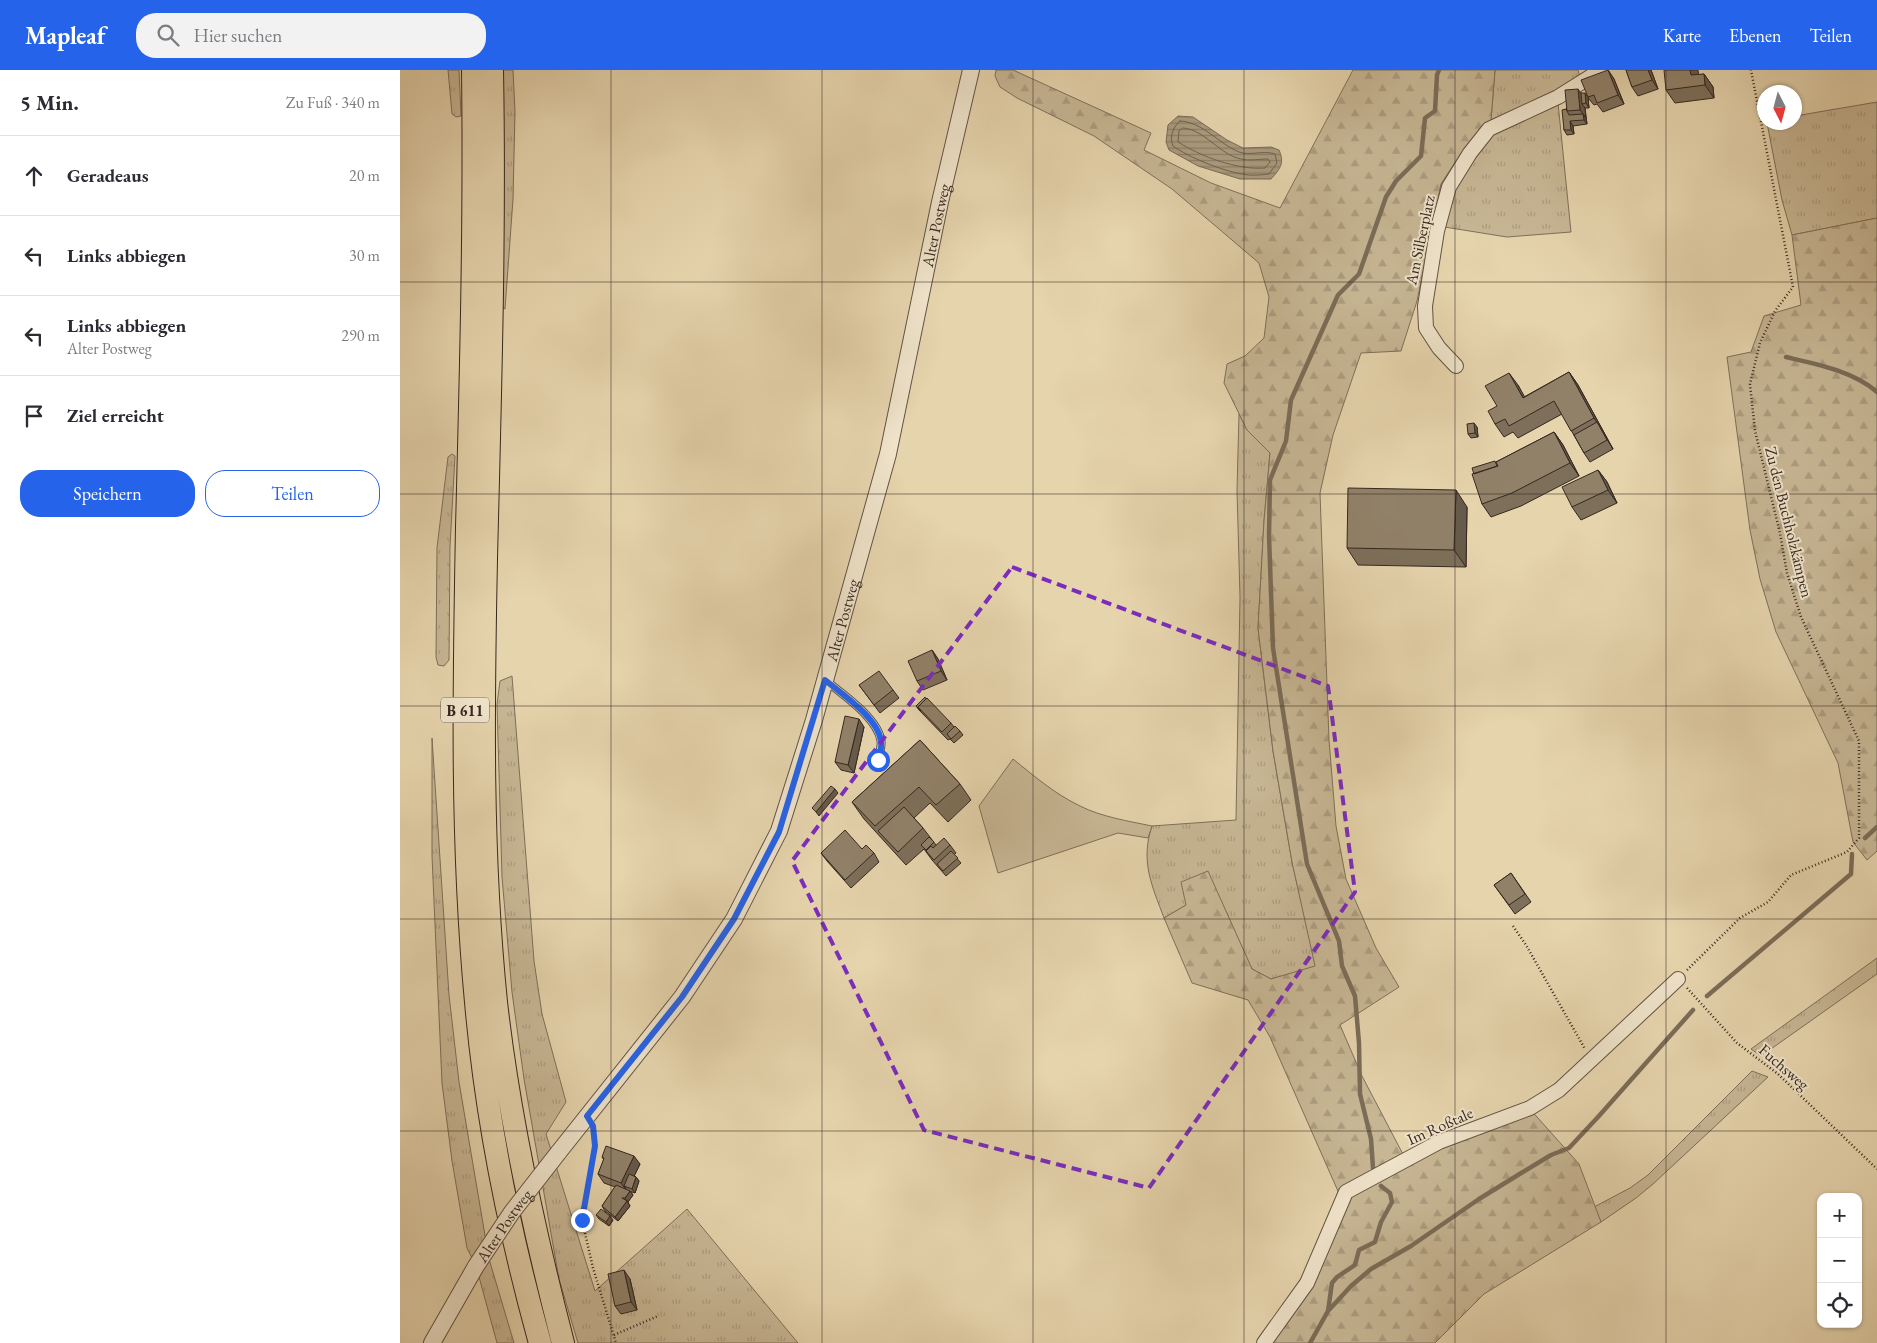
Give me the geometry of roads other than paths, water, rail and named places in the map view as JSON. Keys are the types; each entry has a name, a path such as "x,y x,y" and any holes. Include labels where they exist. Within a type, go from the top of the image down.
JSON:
{"highway":[{"name":"B 611","path":"473,70 474,203 464,766 468,892 476,1003 487,1094 503,1189 526,1293 540,1343"},
{"name":"B 611","path":"492,70 494,170 484,727 488,886 496,1002 508,1088 521,1165 547,1282 563,1343"}],"street":[{"name":"Alter Postweg","path":"432,1343 476,1266 512,1212 682,997 734,919 779,832 825,680 888,454 940,202 970,70"},
{"name":"Am Silberplatz","path":"1456,366 1439,348 1426,328 1424,306 1437,232 1449,187 1470,153 1489,130 1558,97 1601,70"},
{"name":"Im Roßtale","path":"1264,1343 1307,1283 1346,1192 1439,1142 1530,1108 1559,1090 1678,979"}],"lane":[{"path":"825,680 860,709 877,728 882,742 878,760"}],"water":[{"path":"1178,116 1193,117 1227,140 1243,148 1271,147 1279,150 1282,159 1279,169 1271,179 1240,179 1198,166 1169,150 1166,142 1168,125"}],"waterway":[{"path":"1373,1168 1371,1139 1360,1094 1359,1043 1355,996 1342,966 1339,941 1307,864 1273,648 1269,536 1270,480 1286,441 1291,400 1338,295 1359,274 1386,197 1396,181 1421,156 1425,118 1435,111 1437,75 1439,70"},
{"path":"1786,357 1846,374 1877,392"},
{"path":"1865,838 1877,827"},
{"path":"1707,996 1851,874 1852,854"},
{"path":"1310,1343 1328,1311 1351,1286 1371,1269 1411,1246 1479,1199 1518,1175 1551,1155 1569,1148 1693,1010"},
{"path":"1328,1311 1332,1283 1337,1277 1355,1265 1359,1250 1375,1242 1381,1222 1392,1202 1390,1193 1381,1186"}]}
